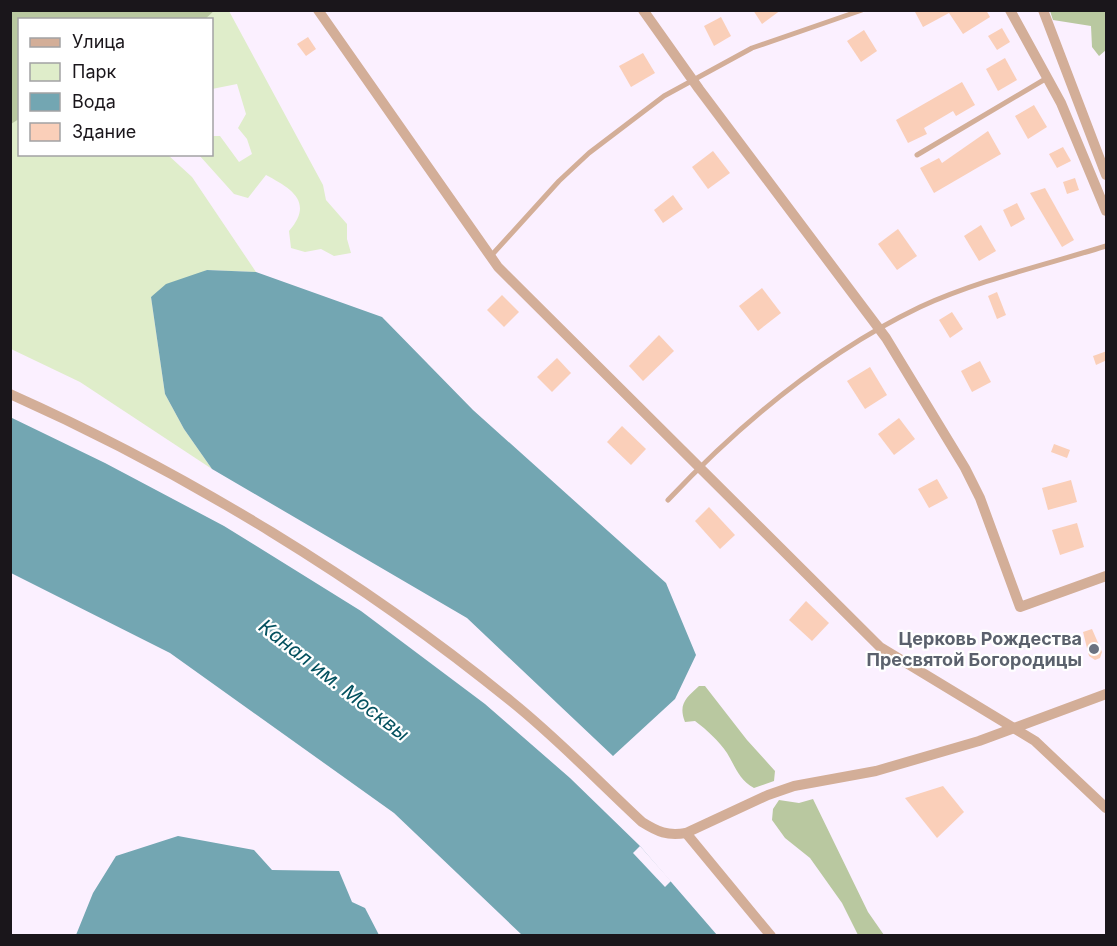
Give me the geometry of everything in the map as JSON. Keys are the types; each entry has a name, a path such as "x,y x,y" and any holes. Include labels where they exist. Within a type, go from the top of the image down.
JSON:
{"street":[{"path":"318,10 490,257 880,647 1035,741 1107,808"},
{"path":"644,10 692,80 881,330 965,468 980,498 1020,607 1107,576"},
{"path":"1010,10 1047,78 1107,212"},
{"path":"1043,10 1107,175"},
{"path":"10,394 112,442 201,490 335,574 450,652 514,704 642,822 658,832 671,836 686,833 785,789 876,771 1016,729 1107,694"},
{"path":"686,833 771,936"}],"lane":[{"path":"490,257 559,181 589,153 637,115 692,80 752,48 862,10"},
{"path":"917,155 1047,78"},
{"path":"668,500 741,428 820,366 920,307 996,279 1107,246"}],"green space":[{"path":"11,10 214,10 206,18 18,18 18,120 11,124"},
{"path":"214,11 229,11 323,185 326,200 347,224 347,239 351,253 334,256 321,249 305,252 291,248 289,231 300,212 297,197 266,175 248,198 234,194 200,156 213,156 213,136 220,136 239,162 252,154 247,139 238,128 246,114 237,84 213,89 213,18 205,18"},
{"path":"1050,11 1106,11 1106,50 1099,56 1092,47 1091,26 1053,20"},
{"path":"18,120 18,156 169,156 192,177 256,272 207,270 151,297 165,394 184,429 212,469 80,382 11,349 10,124"},
{"path":"699,686 705,686 747,740 775,771 774,781 754,788 749,785 713,736 695,721 685,722 682,710 684,702"},
{"path":"813,799 868,912 884,935 858,935 842,903 810,858 785,838 772,820 773,809 779,800 799,803"}],"water":[{"path":"207,270 256,272 382,317 473,410 666,583 696,655 675,699 613,756 467,618 212,469 184,429 165,394 151,297 166,284"},
{"name":"Канал им. Москвы","path":"10,417 105,463 224,526 361,611 485,704 570,778 640,846 717,935 522,935 394,813 170,653 11,573"},
{"path":"178,836 254,850 272,870 339,871 352,902 365,908 379,935 76,935 93,893 116,856"}],"pier":[{"path":"640,846 671,881 665,887 633,853"}],"building":[{"path":"753,10 781,10 762,24"},
{"path":"914,10 986,10 990,17 963,34 949,13 923,27"},
{"path":"721,17 731,36 714,46 704,26"},
{"path":"1002,28 1010,42 997,50 988,36"},
{"path":"864,30 877,51 861,62 847,41"},
{"path":"308,37 316,49 306,56 297,44"},
{"path":"643,53 655,73 631,87 619,66"},
{"path":"1005,58 1017,80 998,91 986,69"},
{"path":"962,82 975,105 956,116 953,111 924,128 927,134 908,143 896,120"},
{"path":"1034,105 1047,127 1028,139 1015,116"},
{"path":"988,131 1001,154 934,193 920,168 939,158 942,163"},
{"path":"1063,147 1071,161 1057,168 1049,154"},
{"path":"713,151 730,173 708,189 692,167"},
{"path":"1075,178 1079,190 1067,194 1063,182"},
{"path":"1045,188 1074,240 1062,247 1030,193"},
{"path":"673,195 683,209 663,223 654,210"},
{"path":"1017,203 1025,219 1011,227 1003,210"},
{"path":"981,225 996,251 979,261 964,236"},
{"path":"898,229 917,256 897,270 878,244"},
{"path":"762,288 781,313 758,331 739,306"},
{"path":"997,292 1006,315 997,319 988,296"},
{"path":"502,295 519,312 504,327 487,310"},
{"path":"952,312 963,329 950,338 939,320"},
{"path":"659,335 674,351 643,381 629,366"},
{"path":"1107,351 1107,360 1096,365 1093,356"},
{"path":"557,358 571,373 552,392 537,377"},
{"path":"980,361 991,382 972,392 961,371"},
{"path":"870,367 887,395 865,409 847,381"},
{"path":"899,418 915,439 894,455 878,434"},
{"path":"622,426 646,449 631,465 607,442"},
{"path":"1054,444 1070,450 1067,458 1051,452"},
{"path":"937,479 948,498 929,508 918,489"},
{"path":"1071,480 1077,502 1048,510 1042,488"},
{"path":"709,507 735,535 720,549 695,521"},
{"path":"1077,523 1084,547 1060,555 1052,530"},
{"path":"806,601 829,623 812,641 789,620"},
{"name":"Церковь Рождества Пресвятой Богородицы","path":"1092,629 1102,652 1100,658 1095,660 1089,656 1083,632"},
{"path":"943,786 964,812 937,838 905,798"}],"place":[{"name":"Церковь Рождества Пресвятой Богородицы","path":"1094,649"}]}
